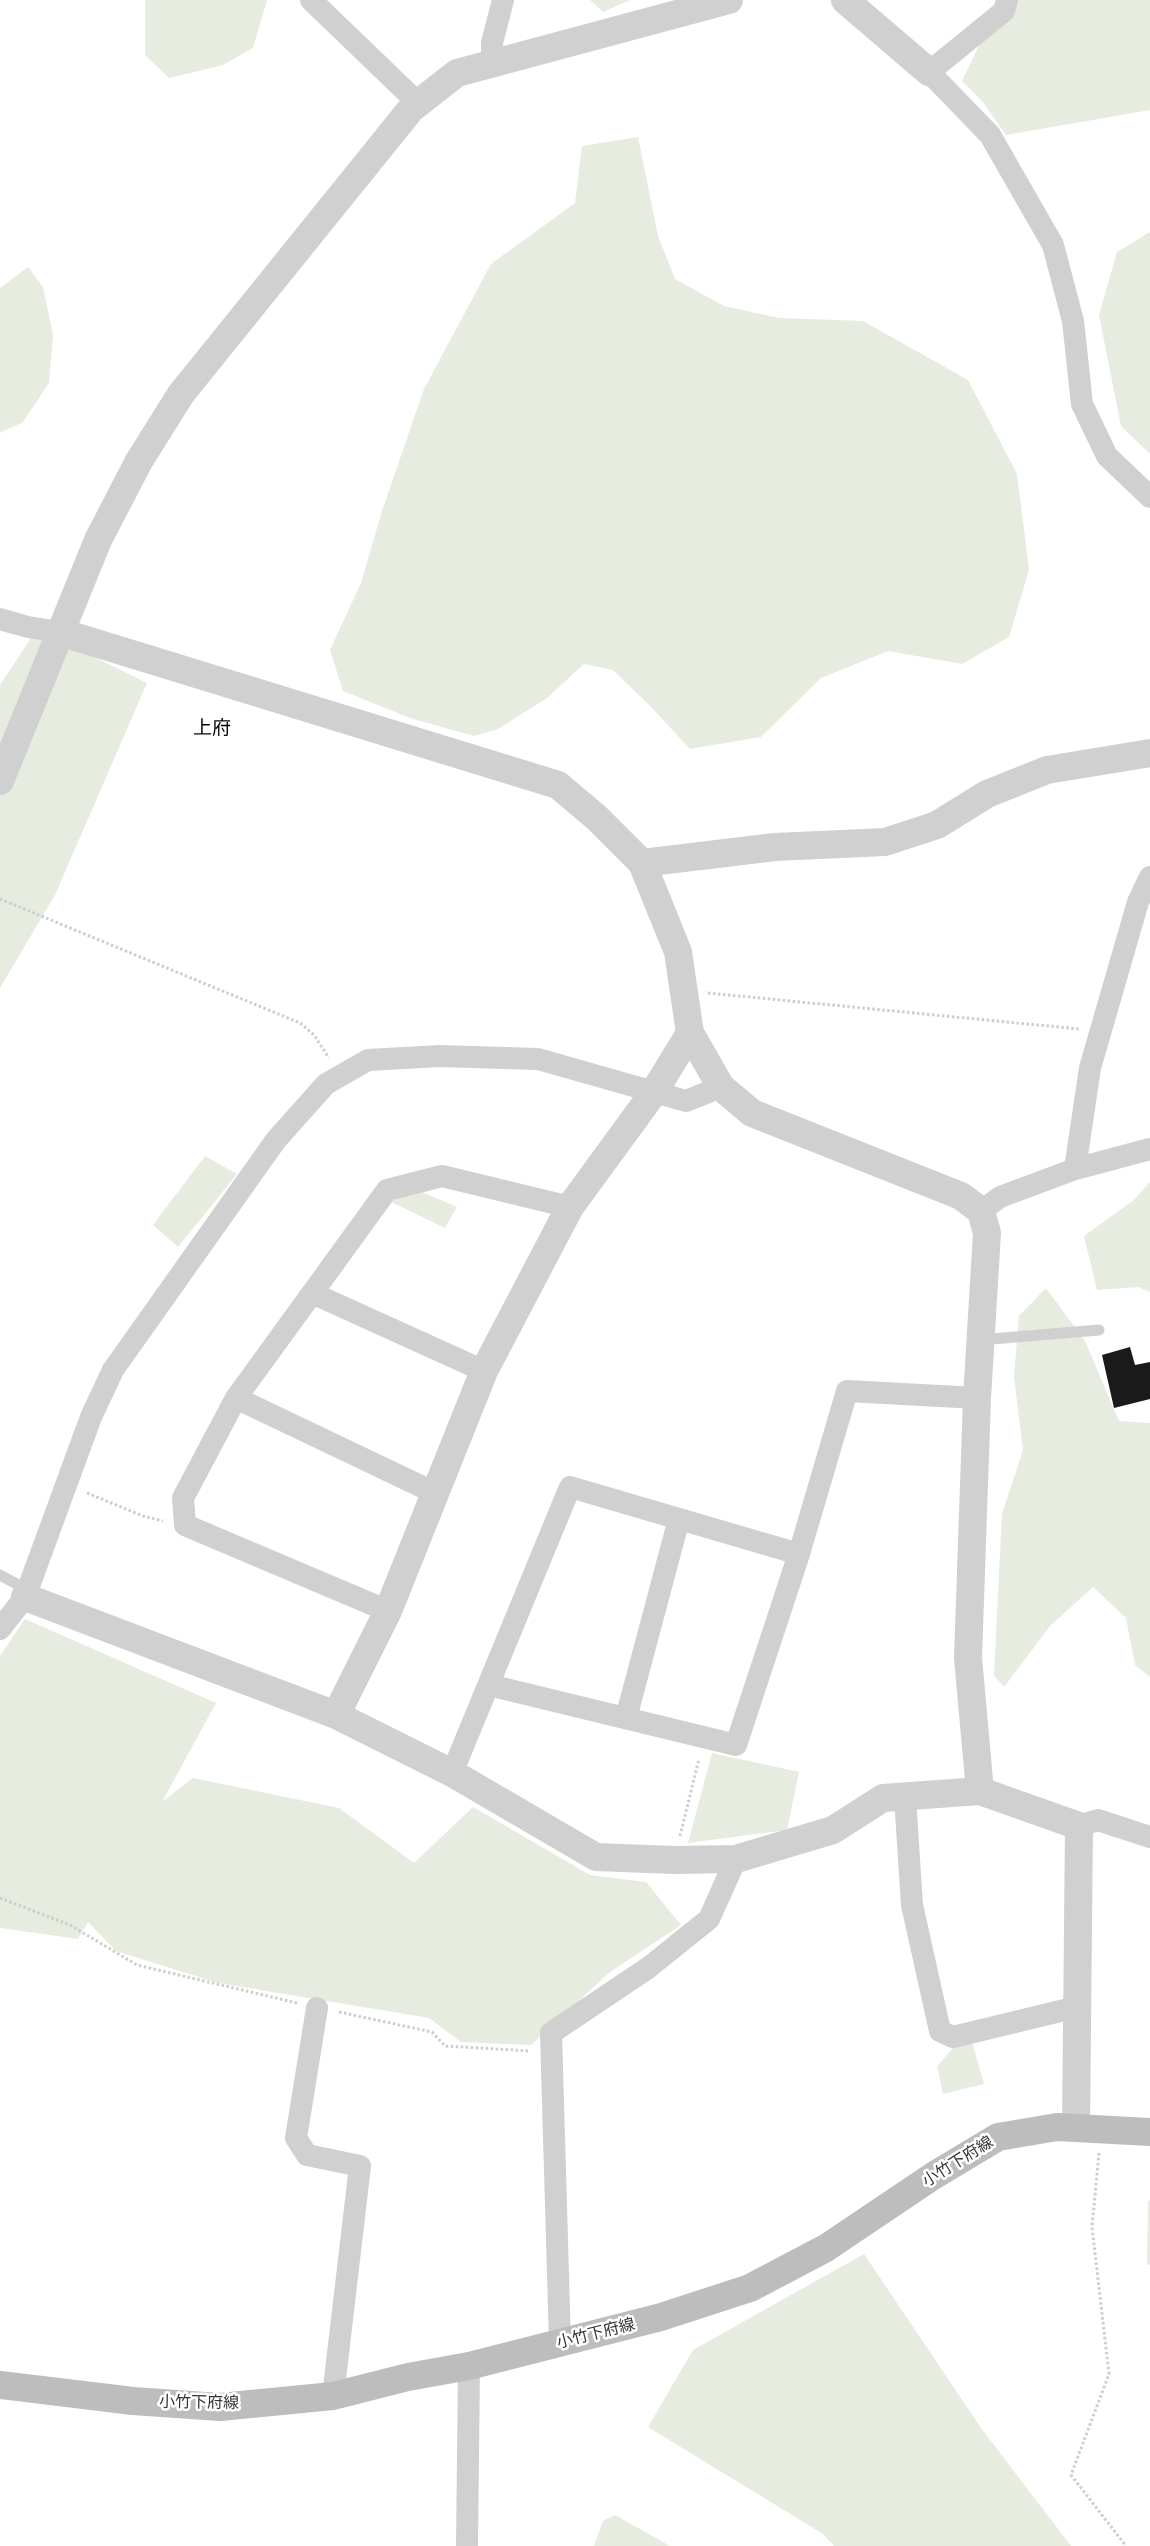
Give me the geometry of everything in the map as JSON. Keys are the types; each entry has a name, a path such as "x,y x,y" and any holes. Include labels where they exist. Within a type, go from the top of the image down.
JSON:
{"main road":[{"name":"小竹下府線","path":"0,2385 133,2401 220,2407 333,2396 408,2377 470,2366 661,2317 750,2288 826,2248 933,2176 998,2137 1057,2127 1150,2132"}],"street":[{"path":"311,0 418,103"},
{"path":"492,64 492,43 502,0"},
{"path":"0,781 98,540 139,461 181,394 347,186 418,103 457,73 729,0"},
{"path":"845,0 929,72 990,135 1053,245 1073,321 1082,404 1107,456 1150,497"},
{"path":"929,72 1004,11 1006,0"},
{"path":"0,619 28,627 60,632 558,785 597,818 642,863 678,952 690,1033 721,1087 752,1112 961,1196 981,1211 987,1233 977,1398 968,1658 980,1791"},
{"path":"642,863 775,847 885,842 937,825 986,794 1047,770 1150,753"},
{"path":"1075,1169 1090,1068 1138,902 1150,877"},
{"path":"336,1715 388,1611 484,1371 570,1207 654,1092 690,1033"},
{"path":"0,1629 26,1593 91,1417 113,1370 276,1140 326,1084 368,1060 440,1056 538,1059 686,1101 721,1087"},
{"path":"981,1211 1000,1197 1075,1169 1150,1149"},
{"path":"388,1611 186,1525 183,1498 236,1398 387,1190 442,1176 570,1207"},
{"path":"312,1293 484,1371"},
{"path":"489,1685 736,1745 799,1554 847,1391 977,1398"},
{"path":"236,1398 435,1493"},
{"path":"452,1773 570,1487 799,1554"},
{"path":"626,1718 679,1519"},
{"path":"26,1593 336,1715 452,1773 596,1857 674,1860 736,1858 833,1830 883,1798 980,1791 1079,1826 1098,1820 1150,1837"},
{"path":"905,1797 912,1905 940,2031 953,2037 1077,2007"},
{"path":"1079,1826 1077,2007 1089,2129"},
{"path":"560,2343 551,2033 648,1968 709,1918 736,1858"},
{"path":"316,2008 296,2138 307,2155 360,2166 333,2396"},
{"path":"467,2546 470,2366"}],"lane":[{"path":"980,1340 1099,1330"},
{"path":"0,1575 26,1593"}],"path":[{"path":"0,899 300,1023 314,1035 340,1076"},
{"path":"684,995 714,992 1101,1031"},
{"path":"67,1484 143,1516 186,1525"},
{"path":"674,1860 704,1738"},
{"path":"0,1898 70,1925 137,1965 316,2008 432,2032 445,2046 529,2052 551,2033"},
{"path":"1089,2129 1092,2226 1109,2374 1072,2476 1126,2546"}],"shaded area":[{"path":"145,0 267,0 253,48 223,65 169,78 145,55"},
{"path":"590,0 630,0 603,12"},
{"path":"1001,0 1150,0 1150,110 1006,135 982,101 962,81"},
{"path":"638,137 658,236 675,279 724,306 779,318 863,321 968,380 1017,474 1029,570 1009,637 962,664 888,651 821,678 761,737 690,749 613,670 584,664 547,698 498,729 474,736 410,718 343,691 330,650 361,583 382,511 424,389 491,264 575,203 582,146"},
{"path":"1150,232 1150,454 1121,426 1099,315 1117,252"},
{"path":"28,267 43,287 53,335 49,383 23,422 0,433 0,288"},
{"path":"37,629 147,683 55,895 0,988 0,685"},
{"path":"205,1156 237,1174 178,1247 153,1225"},
{"path":"1150,1182 1150,1292 1138,1287 1097,1290 1084,1236 1134,1200"},
{"path":"415,1189 457,1207 445,1228 391,1202"},
{"path":"1046,1288 1085,1341 1119,1421 1150,1423 1150,1677 1135,1665 1126,1618 1093,1587 1050,1626 1004,1687 994,1675 1002,1514 1023,1450 1014,1377 1019,1316"},
{"path":"25,1619 216,1703 162,1802 193,1778 339,1808 414,1863 473,1807 590,1875 646,1882 681,1925 610,1972 531,2045 461,2042 429,2018 218,1983 116,1951 88,1922 78,1939 0,1928 0,1656"},
{"path":"712,1753 799,1772 787,1830 688,1843"},
{"path":"972,2042 984,2084 943,2094 937,2066 954,2047"},
{"path":"1150,2200 1150,2265 1147,2264 1148,2202"},
{"path":"864,2254 981,2428 1071,2546 834,2546 823,2534 648,2427 693,2350"},
{"path":"615,2515 670,2546 594,2546 603,2521"}],"building":[{"path":"1130,1347 1135,1365 1150,1362 1150,1399 1114,1408 1102,1355"}],"district":[{"name":"上府","path":"212,729"}]}
